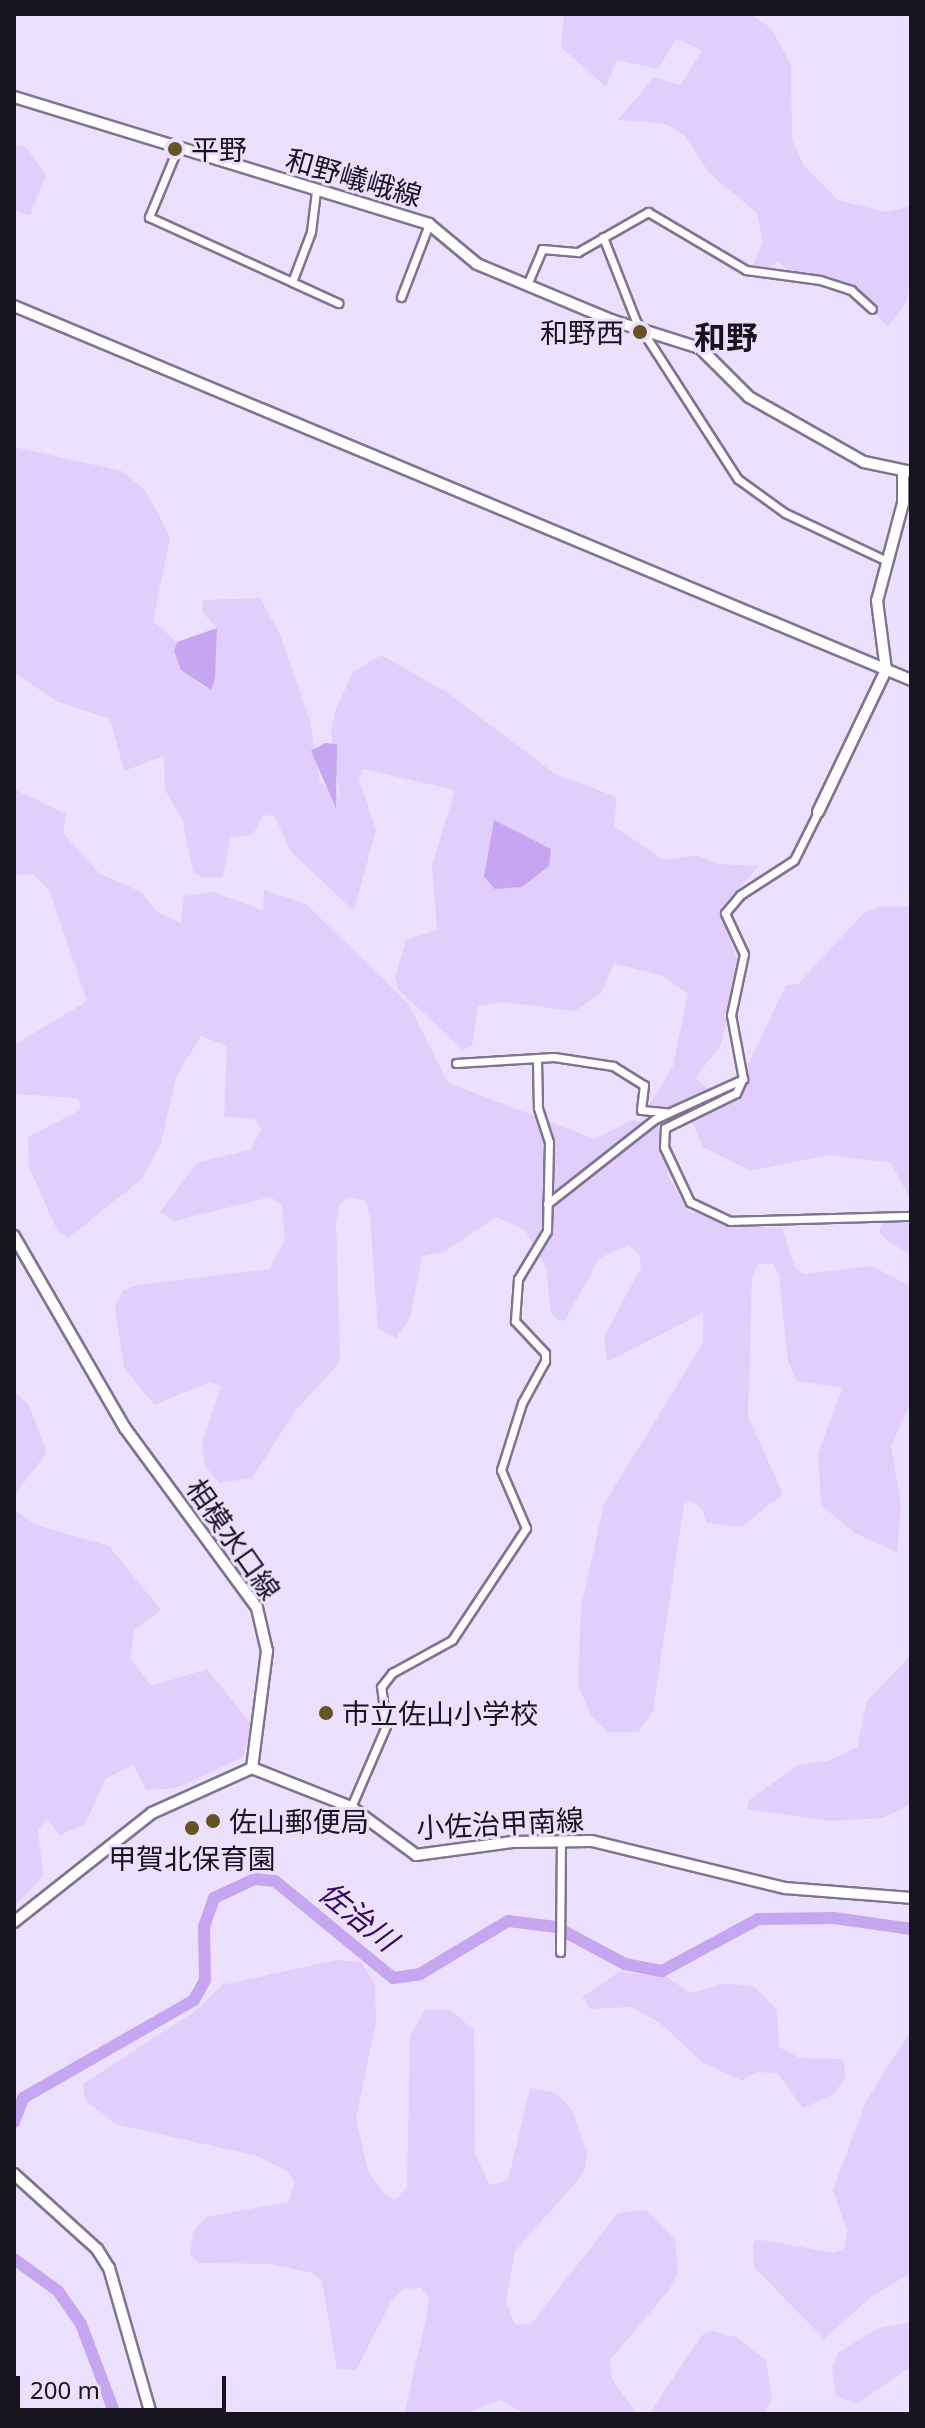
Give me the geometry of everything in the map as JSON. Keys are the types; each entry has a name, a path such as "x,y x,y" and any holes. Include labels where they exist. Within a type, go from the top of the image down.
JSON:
{"main road":[{"name":"和野嶬峨線","path":"14,97 429,224 463,256 527,285 700,348 749,397 864,462 907,472"},
{"path":"14,306 911,680"},
{"path":"818,812 886,670 877,601 885,560 903,503 907,472"},
{"name":"相模水口線","path":"14,1236 125,1428 257,1608 267,1651 252,1768"},
{"path":"14,1922 152,1813 252,1768"},
{"name":"小佐治甲南線","path":"252,1768 351,1807 416,1855 561,1840 629,1847 785,1888 911,1898"},
{"path":"14,2174 97,2249 109,2268 151,2414"}],"street":[{"path":"178,147 149,217 338,303"},
{"path":"292,282 311,232 316,191"},
{"path":"527,285 542,249 572,253 638,215 657,213 746,270 820,280 851,290 872,309"},
{"path":"401,297 429,224"},
{"path":"603,237 642,329 738,479 785,513 885,560"},
{"path":"818,812 794,860 740,895 725,913 744,954 731,1015 743,1079 736,1093 665,1128 664,1147 690,1202 730,1221 911,1216"},
{"path":"456,1063 537,1059 629,1072 644,1085 641,1110 667,1113"},
{"path":"351,1807 386,1726 381,1687 392,1673 452,1640 476,1596 525,1532 526,1516 501,1470 522,1403 545,1361 545,1353 515,1321 518,1279 545,1239 549,1142 538,1108 537,1059"},
{"path":"547,1204 667,1113 743,1079"},
{"path":"560,1952 561,1840"}],"shaded area":[{"path":"564,14 750,14 771,28 791,65 792,140 804,166 838,200 886,212 911,206 911,278 906,302 888,327 855,290 790,272 778,261 768,271 753,265 763,242 757,213 709,173 685,136 666,124 618,120 654,77 680,85 702,50 676,39 658,69 617,60 606,87 561,47"},
{"path":"14,145 26,147 46,175 30,215 14,211"},
{"path":"14,447 122,471 146,491 170,537 153,621 177,642 174,651 200,685 211,690 217,628 202,612 203,600 260,598 280,634 310,721 320,782 340,798 331,732 335,711 353,672 381,655 445,691 555,774 617,797 614,826 664,860 697,855 717,864 759,866 719,909 739,966 721,1045 695,1078 710,1090 650,1115 650,1104 673,1066 688,994 661,975 614,964 601,993 575,1011 501,1002 478,1006 472,1045 463,1050 398,989 395,977 406,940 437,930 432,866 455,790 363,769 359,779 376,830 354,911 291,852 274,815 263,816 253,834 230,838 223,877 202,878 193,871 182,819 165,790 164,756 124,771 110,719 56,701 14,672"},
{"path":"217,628 215,678 211,690 181,670 174,651 177,642"},
{"path":"325,743 337,744 336,808 311,751"},
{"path":"14,789 66,814 63,833 99,873 141,892 157,912 181,923 184,896 213,892 263,910 264,890 306,904 408,1003 448,1083 595,1139 632,1120 660,1125 668,1175 688,1211 743,1226 782,1228 795,1268 804,1274 872,1266 911,1287 911,1402 891,1446 901,1504 897,1552 856,1534 821,1505 818,1454 842,1388 797,1381 788,1361 779,1275 773,1264 759,1264 752,1276 748,1416 783,1494 741,1527 707,1523 702,1509 690,1500 684,1505 653,1711 638,1732 608,1732 592,1717 578,1685 581,1607 604,1504 703,1343 703,1313 607,1362 604,1337 641,1267 639,1254 628,1245 600,1258 565,1320 558,1320 551,1313 546,1268 525,1230 496,1217 444,1252 422,1256 410,1318 396,1338 378,1329 370,1217 365,1201 349,1197 340,1204 336,1222 340,1362 296,1410 252,1478 220,1483 205,1466 202,1443 221,1386 210,1382 154,1405 124,1367 115,1308 123,1290 137,1285 269,1269 285,1240 282,1206 271,1197 174,1221 160,1212 198,1162 250,1150 261,1130 256,1120 224,1116 227,1046 201,1036 176,1077 161,1144 142,1179 68,1238 57,1230 29,1167 28,1137 80,1110 80,1103 76,1098 14,1094 14,1045 87,1001 49,890 33,874 14,875"},
{"path":"494,820 551,849 549,866 522,887 495,889 484,877"},
{"path":"882,906 911,907 911,1201 891,1163 829,1155 751,1171 703,1147 691,1119 730,1102 786,985 798,984 864,913"},
{"path":"884,1222 911,1223 911,1255 886,1240 879,1231"},
{"path":"14,1391 29,1405 47,1452 14,1496"},
{"path":"14,1510 36,1525 109,1546 161,1610 135,1629 130,1658 151,1686 207,1669 252,1725 243,1757 177,1788 146,1790 133,1764 106,1779 85,1824 60,1835 47,1819 38,1830 43,1876 14,1907"},
{"path":"911,1655 911,1804 883,1818 831,1821 747,1809 749,1800 798,1765 828,1761 857,1747 867,1701"},
{"path":"336,1960 361,1962 375,1984 376,2023 356,2118 368,2172 385,2194 395,2200 407,2187 410,2036 425,2010 450,2010 474,2030 475,2154 490,2185 508,2180 530,2088 556,2093 572,2110 587,2153 584,2173 515,2251 506,2301 515,2325 531,2324 618,2213 646,2210 675,2239 678,2272 669,2290 610,2360 612,2379 637,2414 525,2414 500,2400 465,2414 404,2414 426,2320 429,2297 421,2288 404,2289 392,2300 356,2370 337,2369 322,2281 312,2273 270,2264 199,2263 190,2255 193,2232 206,2217 288,2202 295,2182 287,2171 257,2156 115,2124 85,2100 83,2084 197,2010 222,1985"},
{"path":"619,1972 667,1977 690,1993 727,1983 755,1987 777,2010 779,2047 800,2058 843,2059 846,2077 833,2095 803,2108 777,2073 756,2072 742,2081 702,2062 660,2023 631,2007 590,2009 582,1997"},
{"path":"911,2030 911,2273 872,2296 824,2339 754,2267 753,2244 756,2239 835,2253 844,2248 847,2231 833,2190 866,2101"},
{"path":"911,2322 911,2366 857,2404 836,2396 832,2368 838,2353 876,2329"},
{"path":"712,2331 736,2337 766,2360 772,2399 765,2414 649,2414 702,2335"}],"waterway":[{"name":"佐治川","path":"14,2122 23,2098 194,2000 205,1980 204,1927 214,1898 255,1879 275,1881 393,1978 420,1974 508,1921 556,1927 625,1964 662,1971 758,1919 834,1918 911,1929"},
{"path":"14,2259 58,2291 81,2324 115,2414"}],"place":[{"name":"平野","path":"175,149"},
{"name":"和野西","path":"640,332"},
{"name":"市立佐山小学校","path":"326,1713"},
{"name":"佐山郵便局","path":"213,1821"},
{"name":"甲賀北保育園","path":"192,1828"}],"district":[{"name":"和野","path":"726,337"}]}
